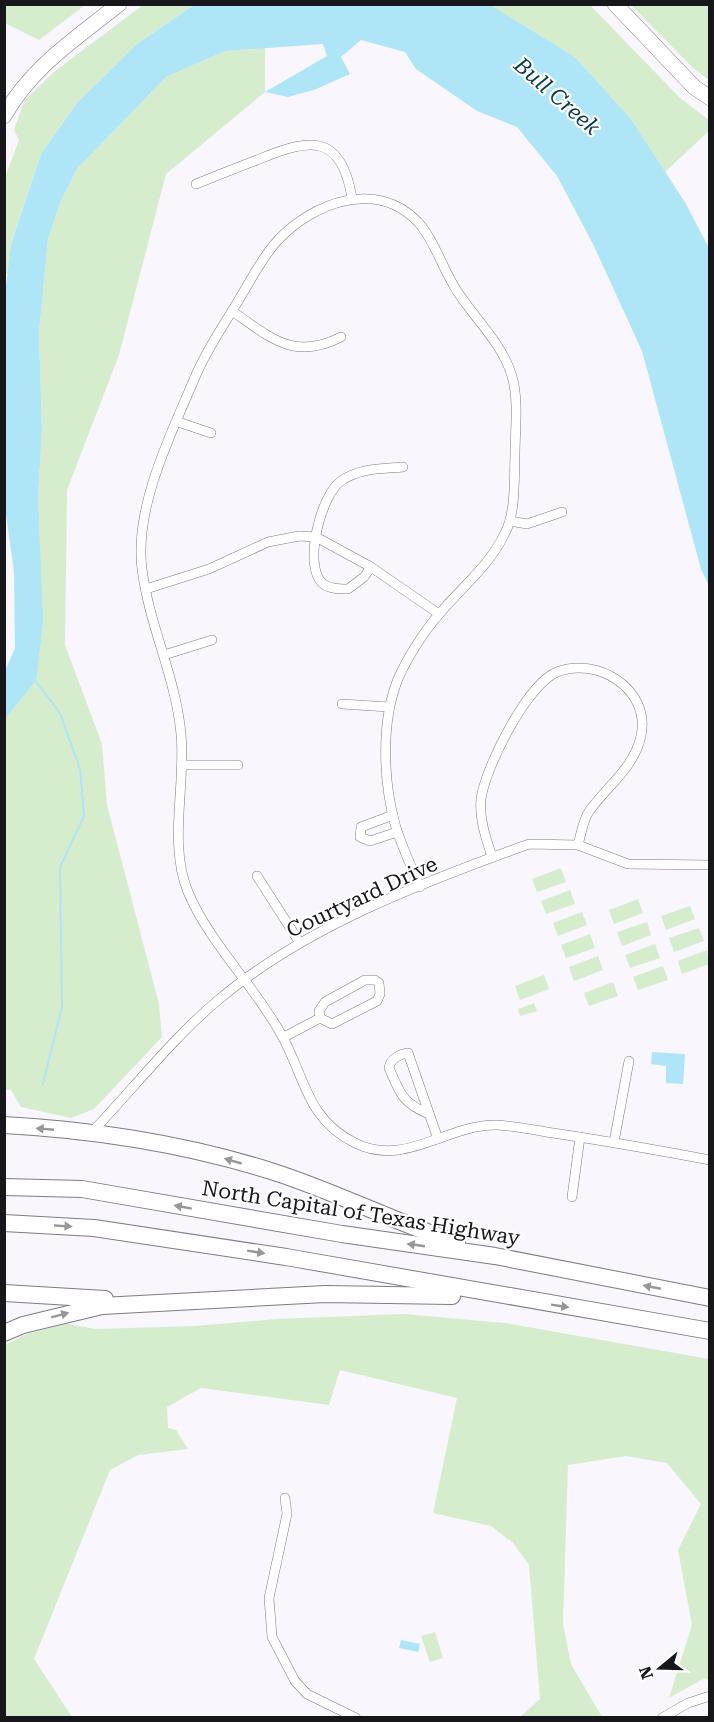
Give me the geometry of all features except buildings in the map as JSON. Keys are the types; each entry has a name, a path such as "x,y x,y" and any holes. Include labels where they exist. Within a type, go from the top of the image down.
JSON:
{"highway":[{"path":"4,1125 92,1132 158,1141 274,1173 400,1224 495,1256"},
{"name":"North Capital of Texas Highway","path":"4,1187 82,1190 342,1234 495,1256 710,1298"},
{"path":"4,1223 105,1229 286,1257 502,1297 710,1331"},
{"path":"4,1293 166,1303"},
{"path":"4,1333 66,1314 102,1306 325,1294 502,1297"}],"main road":[{"path":"4,116 15,96 45,63 119,4"},
{"path":"615,4 694,87 710,98"}],"street":[{"path":"196,184 289,147 319,146 330,150 344,166 352,198"},
{"path":"420,887 397,832 393,815 387,746 389,707 400,675 439,614 477,575 505,535 510,521 516,400 513,380 506,360 496,342 457,291 422,227 407,213 386,203 371,197 352,198 324,207 304,218 277,241 232,311 199,369 151,490 145,514 141,545 146,589 176,699 182,765 179,838 183,876 198,913 284,1037 308,1099 330,1125 343,1136 376,1151 390,1152 403,1151 484,1126 498,1125 614,1142 710,1160"},
{"path":"232,311 289,347 324,345 341,337"},
{"path":"178,422 212,433"},
{"path":"371,567 364,578 348,589 330,588 317,576 314,554 324,504 330,490 339,482 360,471 403,467"},
{"path":"510,521 527,524 562,512"},
{"path":"146,589 209,569 268,542 287,537 316,537 371,567 439,614"},
{"path":"164,655 212,640"},
{"path":"492,857 482,822 481,801 486,776 494,756 520,712 540,686 555,673 577,667 608,673 622,682 632,694 641,714 642,733 636,753 627,768 588,812 578,844"},
{"path":"342,704 389,707"},
{"path":"182,765 237,765"},
{"path":"393,815 361,827 360,837 370,841 397,832"},
{"name":"Courtyard Drive","path":"92,1132 194,1023 244,980 329,927 420,887 529,844 578,844 628,864 710,865"},
{"path":"257,876 300,943"},
{"path":"365,980 375,980 379,983 380,994 377,1001 332,1024 320,1018 319,1011 325,1002 365,980"},
{"path":"284,1037 320,1018"},
{"path":"429,1114 413,1107 403,1099 389,1068 393,1059 402,1054 408,1053 438,1139"},
{"path":"614,1142 628,1061"},
{"path":"572,1197 580,1137"},
{"path":"285,1498 287,1514 269,1598 272,1636 295,1681 307,1694 356,1718"},
{"path":"662,1718 688,1703 710,1696"}],"green space":[{"path":"702,4 709,7 709,80 694,69 631,5"},
{"path":"4,5 85,5 39,40 5,23"},
{"path":"143,5 194,5 137,44 77,103 41,154 11,243 8,274 4,273 4,180 19,140 14,130 24,101 55,71"},
{"path":"489,5 590,5 680,98 709,120 709,131 665,172 631,119 575,57"},
{"path":"265,48 265,92 166,174 119,355 67,490 65,645 102,744 107,805 159,1004 162,1037 94,1109 71,1118 21,1107 11,1090 5,1090 5,719 36,681 38,499 42,429 39,333 48,239 60,203 77,169 166,77 225,51"},
{"path":"561,868 566,882 537,892 532,879"},
{"path":"570,890 575,904 546,914 541,901"},
{"path":"638,899 643,913 614,924 609,910"},
{"path":"690,906 695,919 666,930 661,916"},
{"path":"582,912 587,925 558,936 553,923"},
{"path":"647,922 651,935 622,946 617,932"},
{"path":"699,928 704,941 674,952 669,938"},
{"path":"590,934 595,948 566,958 561,945"},
{"path":"655,944 660,958 630,968 625,955"},
{"path":"707,950 709,964 682,974 678,961"},
{"path":"598,956 603,970 574,981 569,967"},
{"path":"663,966 668,980 638,990 633,977"},
{"path":"544,975 549,989 520,1000 515,986"},
{"path":"613,982 618,996 589,1006 584,993"},
{"path":"534,1003 537,1011 520,1016 518,1009"},
{"path":"404,1314 505,1323 709,1359 709,1680 705,1678 669,1698 692,1625 678,1550 701,1504 667,1463 626,1456 568,1465 563,1624 571,1664 602,1717 520,1717 540,1699 529,1565 513,1543 491,1526 433,1513 457,1398 340,1370 329,1405 201,1388 167,1407 168,1428 176,1430 188,1449 138,1455 110,1470 34,1659 72,1717 5,1717 5,1345 27,1334 67,1324 96,1329 195,1326 277,1319"},
{"path":"435,1632 443,1658 430,1662 421,1636"}],"water":[{"name":"Bull Creek","path":"194,5 490,5 575,57 631,119 686,204 709,248 709,586 701,569 642,351 593,244 557,176 517,127 477,111 416,69 405,52 361,40 341,57 350,74 314,90 288,97 265,92 327,56 323,44 225,51 166,77 77,169 60,203 48,239 39,333 42,429 38,499 43,622 36,681 5,719 5,671 15,648 14,572 4,500 4,303 11,244 41,154 77,103 137,44"},
{"path":"652,1052 685,1054 683,1084 666,1083 666,1066 651,1064"},
{"path":"401,1640 420,1644 418,1652 399,1648"}],"waterway":[{"path":"34,679 60,713 80,769 84,816 60,867 62,1007 43,1084"}]}
